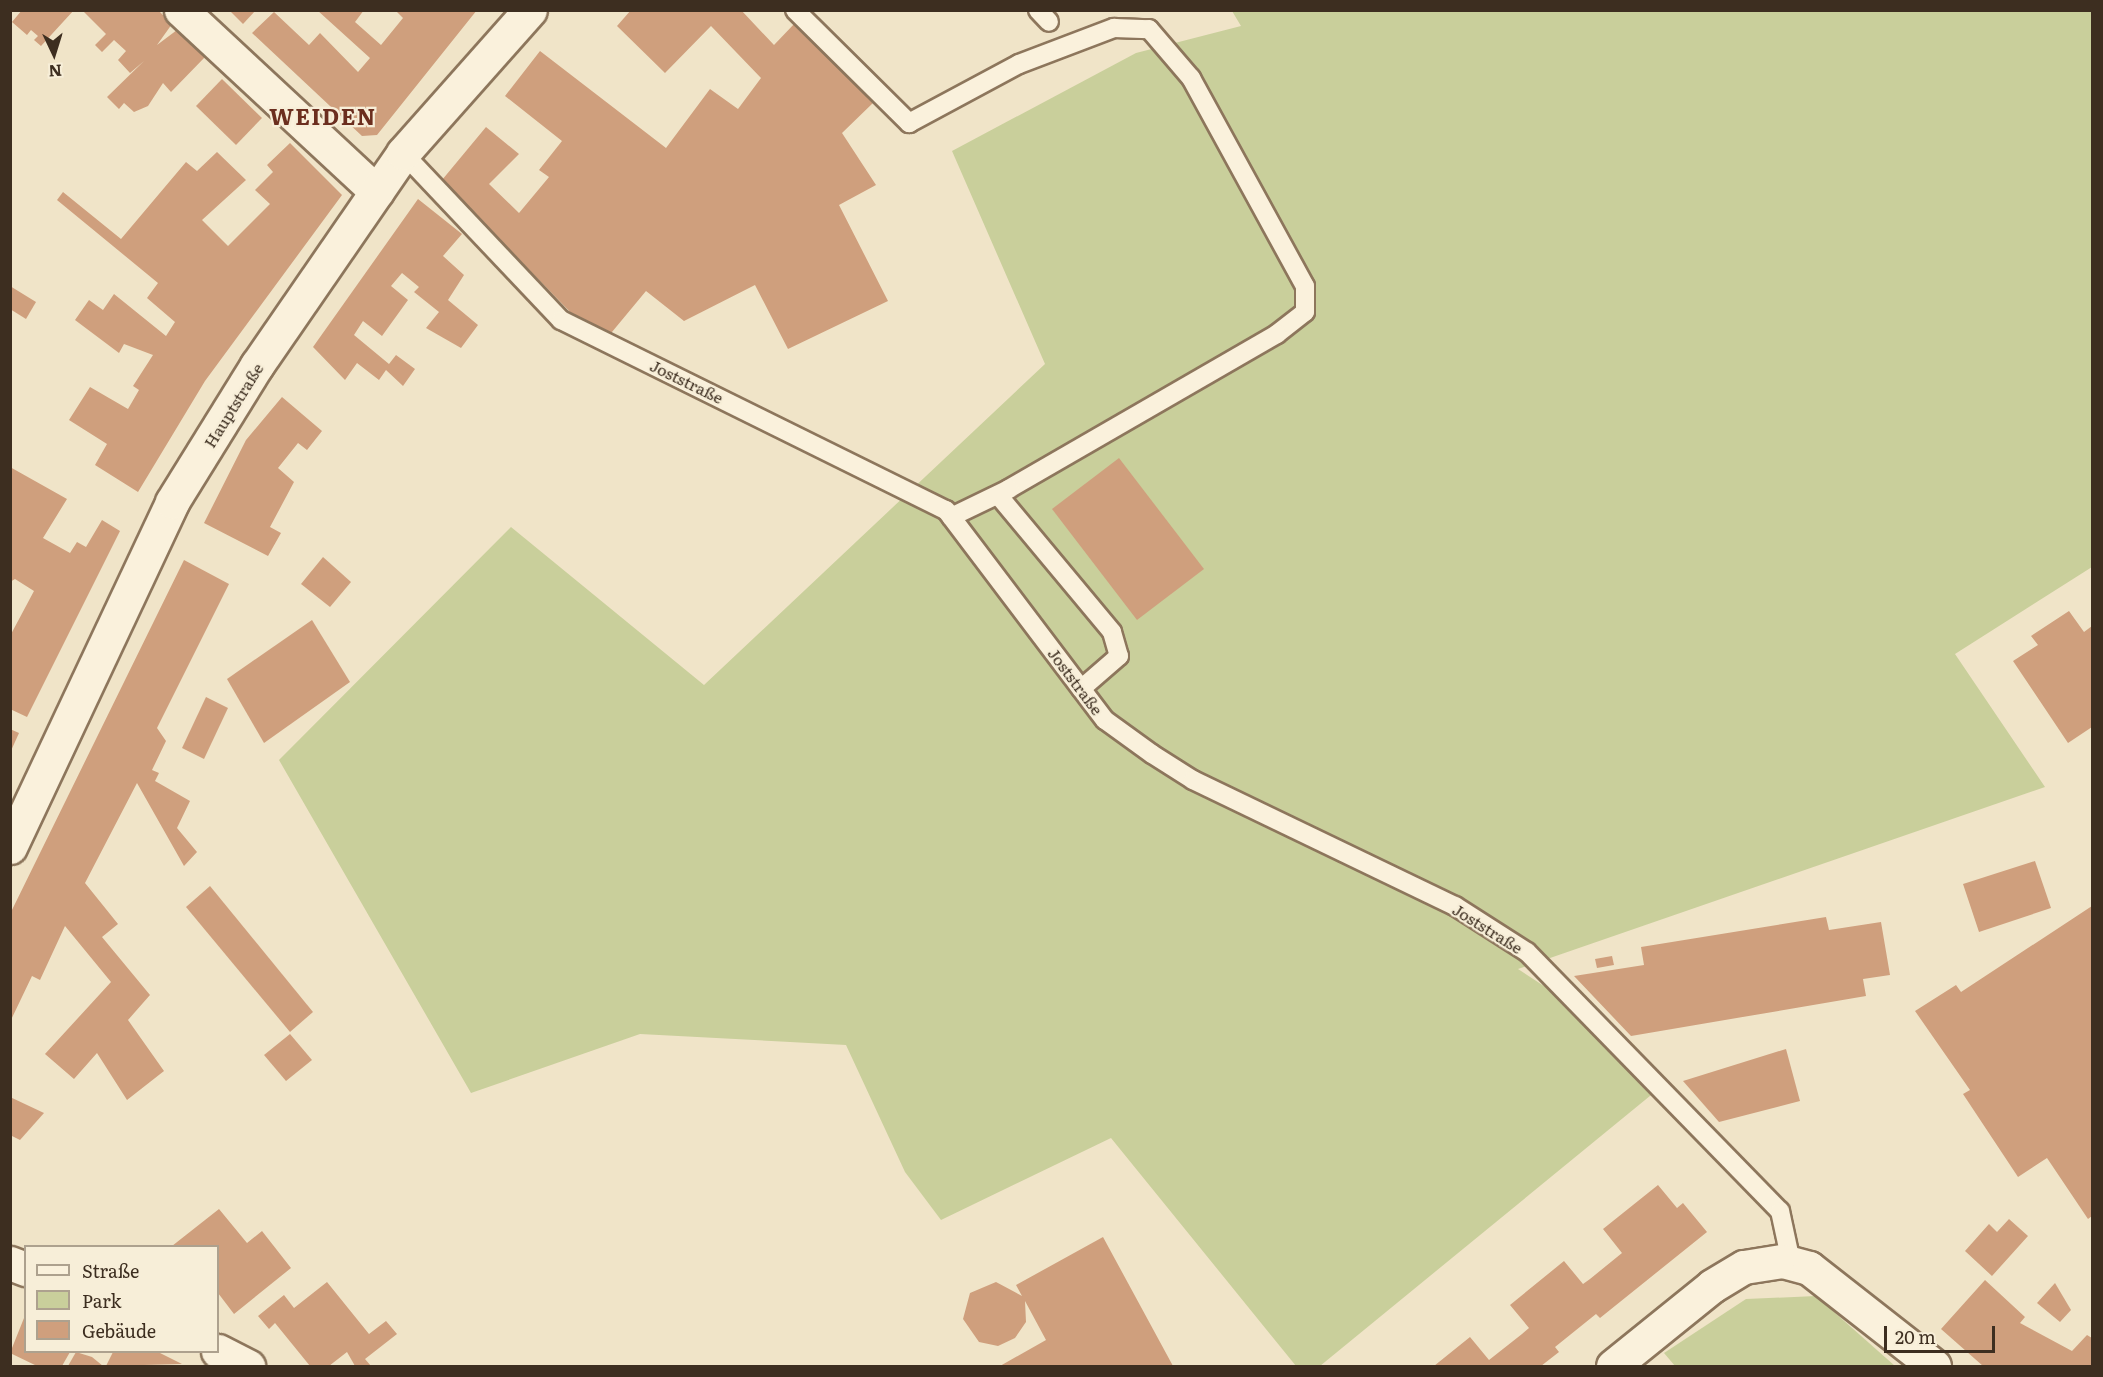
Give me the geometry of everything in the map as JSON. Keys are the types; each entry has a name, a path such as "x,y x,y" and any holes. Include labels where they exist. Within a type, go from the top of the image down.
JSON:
{"main road":[{"path":"181,10 376,192"},
{"name":"Hauptstraße","path":"10,847 172,502 257,366 403,153 530,10"},
{"path":"1613,1366 1744,1267 1791,1262 1809,1268 1934,1366"},
{"path":"219,1352 248,1366"}],"lane":[{"path":"795,10 909,123 1019,64 1114,27 1149,29 1191,78 1305,286 1305,312 1277,334 998,495 951,517"},
{"name":"Joststraße","path":"403,153 561,320 870,471 951,517 1106,720 1193,780 1455,906 1527,952 1780,1211 1791,1262"},
{"path":"998,495 1112,632 1119,656 1081,688"}],"green space":[{"path":"1232,11 2092,11 2092,567 1955,654 2045,787 1518,969 1550,990 1656,1091 1320,1366 1296,1366 1111,1138 941,1220 905,1172 846,1045 640,1034 471,1093 279,760 511,527 704,685 1045,364 952,151 1136,53 1241,26"},
{"path":"1816,1296 1895,1366 1675,1366 1664,1353 1746,1299"}],"building":[{"path":"22,10 74,10 41,46 34,40 38,36 31,30 27,35 12,22"},
{"path":"82,10 158,10 172,24 157,45 177,30 205,57 171,92 163,83 148,106 134,112 124,103 119,109 107,97 144,61 130,73 118,60 126,51 114,40 102,52 95,45 106,34"},
{"path":"229,10 256,10 243,24"},
{"path":"317,10 364,10 355,22 381,45 403,18 395,10 477,10 377,135 362,136 252,33 274,12 309,45 320,33 358,72 370,58"},
{"path":"631,10 741,10 774,45 796,22 874,102 842,133 876,185 839,205 888,301 788,349 755,285 684,321 646,291 607,338 577,319 442,180 486,127 519,154 489,184 519,213 549,177 539,170 562,141 505,96 540,51 666,148 710,89 738,109 761,78 711,26 665,73 617,26"},
{"path":"222,79 262,118 236,145 196,106"},
{"path":"290,143 342,195 205,381 138,492 95,465 107,444 69,420 90,387 128,409 139,390 133,386 153,355 124,344 119,353 75,320 89,300 103,310 114,294 166,336 175,322 147,298 158,283 57,200 63,192 121,239 186,162 197,171 217,152 246,180 202,220 228,246 270,204 255,190 273,172 267,165"},
{"path":"418,199 462,234 443,256 464,275 448,300 478,325 461,348 426,328 439,312 414,292 419,287 402,273 391,286 408,300 382,336 363,321 354,335 389,364 396,355 415,369 403,386 386,370 379,380 357,363 345,380 313,347"},
{"path":"10,286 36,302 26,319 10,309"},
{"path":"282,397 322,431 307,450 298,443 278,468 294,482 270,527 281,533 268,556 204,523 246,440"},
{"path":"1119,458 1204,569 1137,620 1052,509"},
{"path":"10,467 67,499 43,538 70,553 77,542 86,547 102,520 120,531 27,717 10,709 10,636 34,591 15,579 10,582"},
{"path":"323,557 351,582 330,607 301,584"},
{"path":"184,560 229,584 157,728 166,741 152,770 159,773 155,781 190,801 177,828 197,852 184,866 137,783 85,883 118,924 102,937 150,995 128,1020 164,1071 127,1100 97,1053 74,1079 45,1054 111,982 65,926 40,980 32,976 10,1022 10,914"},
{"path":"2069,611 2084,632 2092,626 2092,727 2068,743 2013,661 2038,645 2031,636"},
{"path":"312,620 350,682 264,743 227,679"},
{"path":"206,697 228,708 204,759 182,748"},
{"path":"10,729 19,733 10,753"},
{"path":"2035,861 2051,908 1979,932 1963,884"},
{"path":"210,886 313,1012 290,1032 186,907"},
{"path":"2092,906 2092,1216 2088,1219 2047,1158 2018,1177 1963,1094 1970,1090 1915,1011 1956,985 1961,992"},
{"path":"1826,917 1829,930 1881,922 1890,975 1863,979 1866,996 1631,1036 1574,976 1644,965 1641,947"},
{"path":"1612,956 1614,965 1597,968 1595,959"},
{"path":"290,1034 312,1060 286,1081 264,1055"},
{"path":"1786,1049 1800,1101 1719,1122 1683,1081"},
{"path":"10,1097 44,1113 20,1140 10,1135"},
{"path":"1658,1185 1677,1208 1683,1203 1707,1232 1600,1318 1596,1314 1555,1347 1559,1352 1541,1366 1434,1366 1470,1337 1489,1360 1522,1334 1529,1328 1510,1305 1564,1261 1583,1284 1590,1279 1622,1253 1603,1229"},
{"path":"219,1209 247,1243 262,1231 291,1268 234,1314 219,1294 219,1245 173,1245"},
{"path":"2009,1219 2028,1236 1992,1276 1965,1251 1989,1224 1997,1232"},
{"path":"1103,1237 1173,1366 1000,1366 1046,1340 1025,1301 1026,1322 1015,1338 998,1346 979,1342 963,1319 970,1293 996,1282 1022,1296 1016,1285"},
{"path":"1985,1280 2025,1317 2020,1323 2072,1351 2087,1335 2092,1338 2092,1366 1983,1366 1941,1329"},
{"path":"327,1282 369,1334 386,1321 397,1334 365,1359 371,1366 355,1366 347,1352 329,1366 310,1366 275,1323 269,1329 258,1316 284,1295 294,1308"},
{"path":"2055,1283 2071,1310 2060,1322 2037,1303"},
{"path":"24,1318 24,1353 69,1353 62,1366 37,1366 10,1353"},
{"path":"75,1353 79,1353 92,1357 103,1366 68,1366"},
{"path":"112,1353 160,1353 182,1364 106,1366"}],"district":[{"name":"WEIDEN","path":"323,116"}]}
